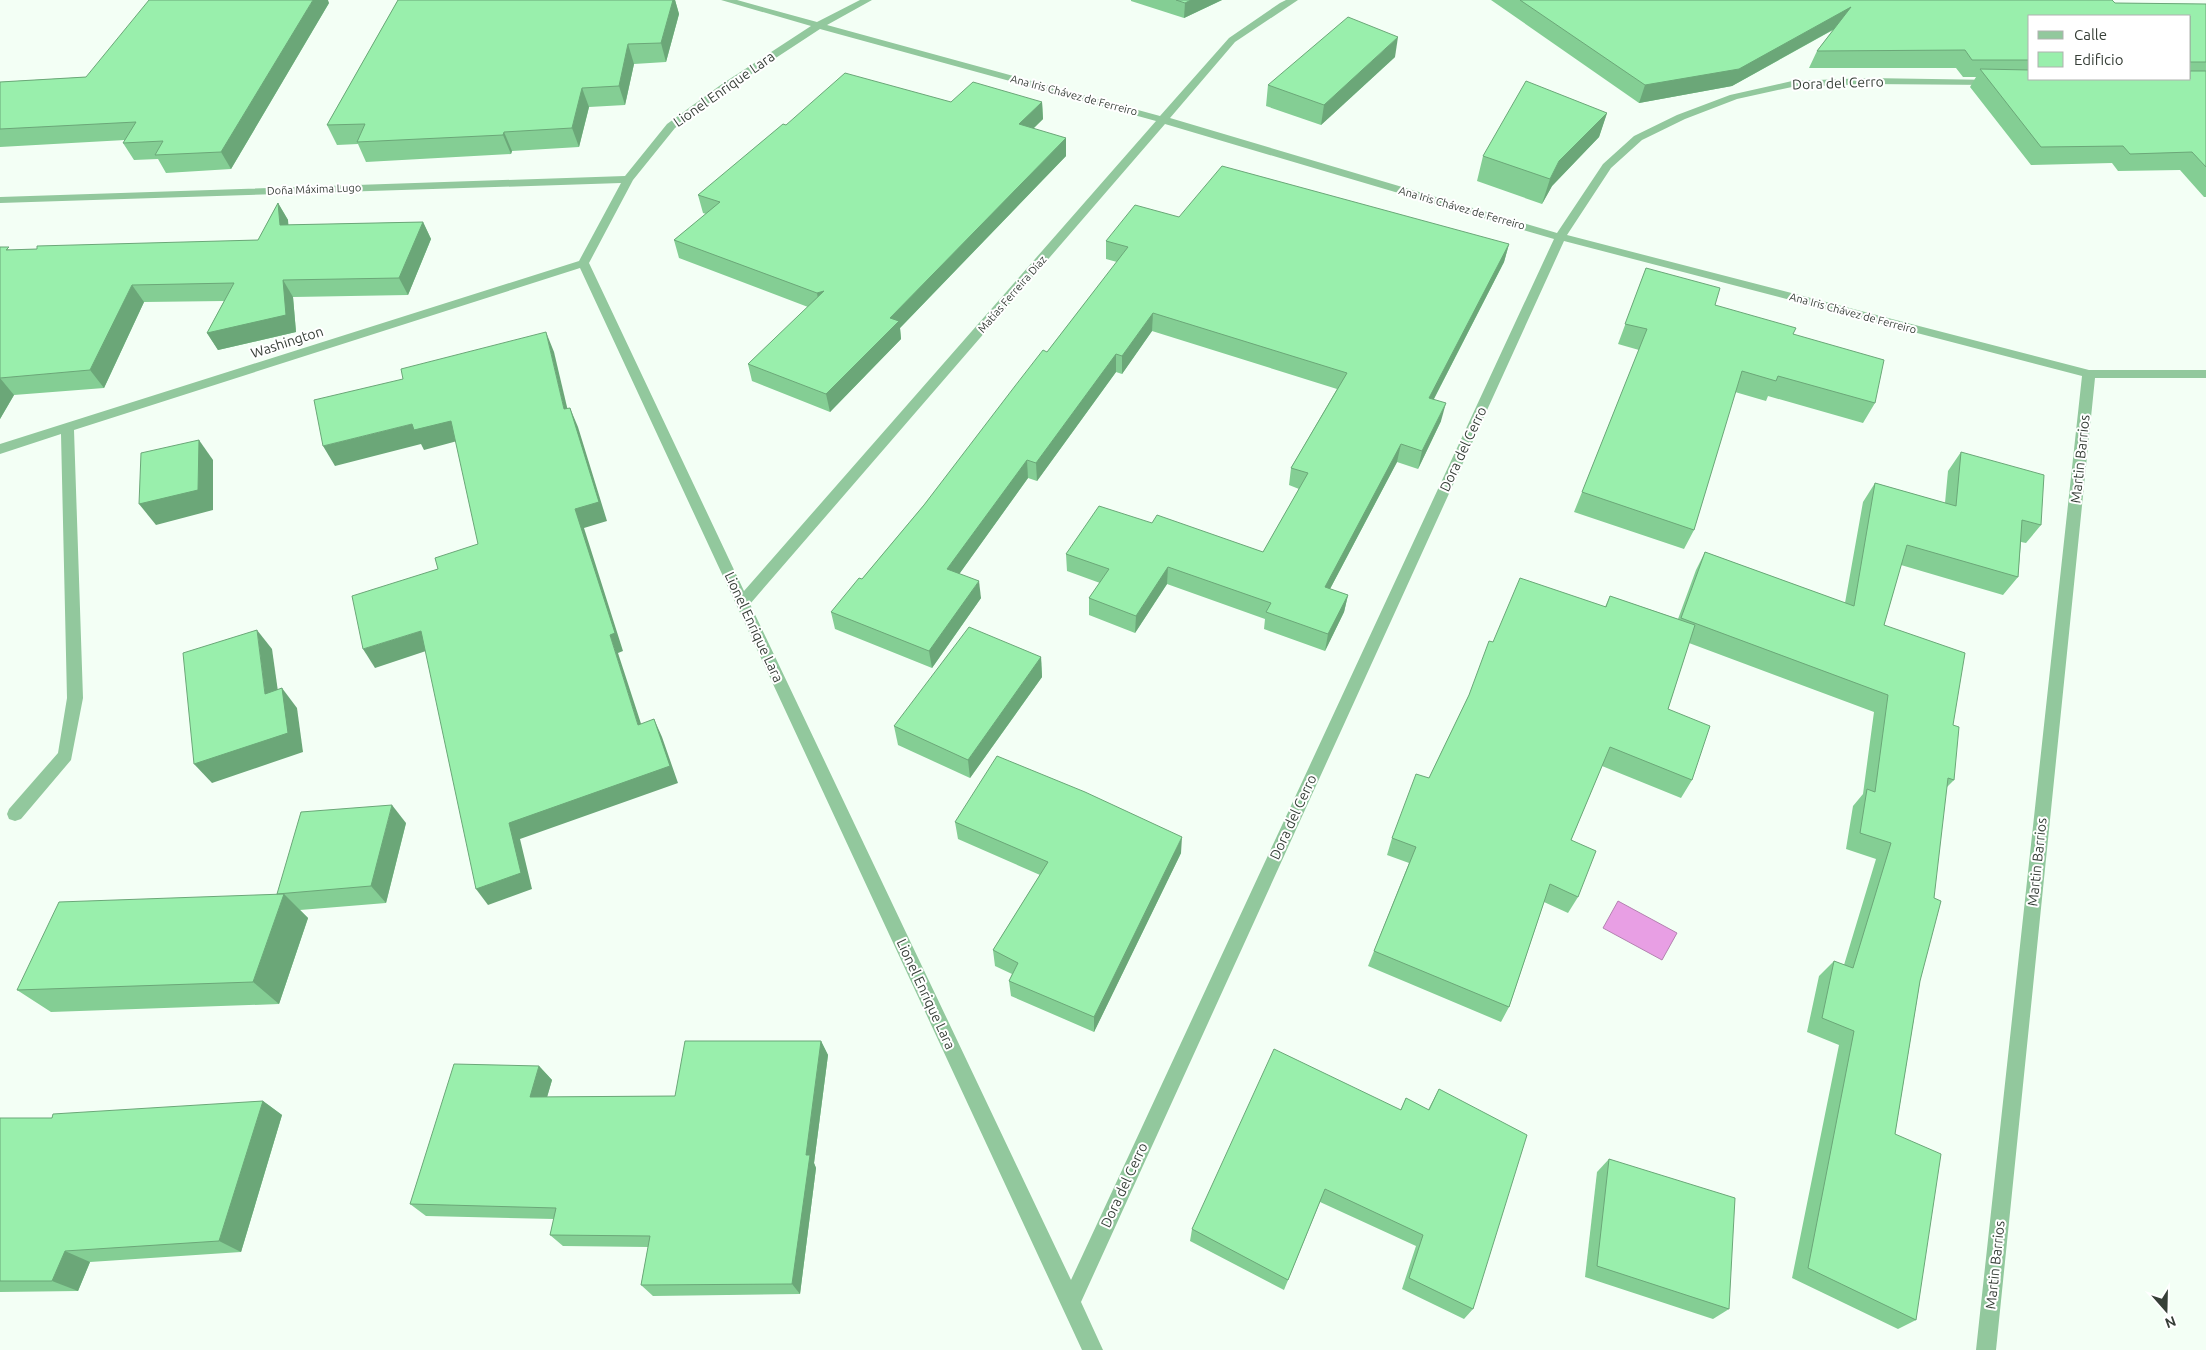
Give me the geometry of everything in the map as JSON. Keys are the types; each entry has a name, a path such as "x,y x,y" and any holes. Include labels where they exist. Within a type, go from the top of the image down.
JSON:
{"street":[{"name":"Ana Iris Chávez de Ferreiro","path":"726,0 1164,120 1560,237 2089,374 2206,374"},
{"name":"Lionel Enrique Lara","path":"867,0 819,25 726,86 670,126 628,179 583,263 1094,1350"},
{"name":"Matías Ferreira Díaz","path":"743,602 1232,40 1283,4 1292,0"},
{"name":"Dora del Cerro","path":"1071,1302 1560,237 1607,166 1638,138 1681,117 1734,97 1792,84 1868,81 2007,82"},
{"name":"Doña Máxima Lugo","path":"0,200 628,179"},
{"name":"Washington","path":"0,450 583,263"},
{"name":"Martin Barrios","path":"1986,1350 2089,374"},
{"path":"16,814 65,755 75,698 67,429"}],"shaded area":[{"path":"1618,901 1677,933 1662,960 1603,928"}],"building":[{"path":"149,0 313,0 221,152 155,155 163,141 123,143 136,122 0,129 0,82 86,77"},
{"path":"398,0 673,0 661,43 628,44 619,86 582,88 572,128 504,132 503,135 357,142 365,124 327,125"},
{"path":"1176,0 1191,0 1185,3"},
{"path":"1520,0 2112,0 2115,3 2206,4 2206,62 2191,62 2191,15 2028,15 2028,60 1972,60 1965,50 1817,51 1851,7 1739,69 1645,85"},
{"path":"1348,17 1398,37 1324,105 1268,85"},
{"path":"1980,69 2028,70 2028,80 2191,80 2191,71 2206,71 2206,167 2192,152 2130,154 2123,146 2041,147"},
{"path":"845,73 951,102 973,82 1042,102 1019,124 1066,138 890,318 899,321 826,394 748,364 824,291 817,293 674,240 720,202 698,195 783,124 786,125"},
{"path":"1526,81 1607,113 1559,161 1550,179 1483,156"},
{"path":"1222,166 1509,244 1429,398 1446,403 1422,451 1401,444 1325,587 1348,595 1328,634 1266,612 1271,603 1168,567 1136,616 1089,598 1109,569 1066,554 1099,506 1152,523 1157,515 1263,552 1308,473 1291,468 1347,373 1153,313 1122,356 1116,354 1036,463 1027,460 947,569 979,581 929,651 831,612 859,578 862,579 924,505 1043,350 1047,352 1128,247 1106,241 1135,205 1179,217"},
{"path":"278,203 280,225 423,222 399,278 283,280 286,315 207,333 234,283 132,285 90,370 0,378 0,247 9,247 6,250 37,249 37,246 258,240"},
{"path":"1646,268 1720,288 1715,305 1796,328 1793,334 1884,360 1875,403 1778,376 1776,381 1742,371 1694,530 1582,492 1647,329 1625,324"},
{"path":"546,332 564,409 570,408 599,502 575,509 615,633 610,635 638,725 654,719 670,766 509,823 521,873 476,889 421,631 363,649 352,596 438,569 435,558 478,544 451,421 414,430 412,424 323,446 314,400 403,379 401,369"},
{"path":"199,440 198,490 139,504 141,453"},
{"path":"1961,452 2044,475 2041,525 2022,520 2018,577 1907,545 1884,625 1965,653 1953,725 1959,727 1954,780 1948,778 1934,898 1941,901 1920,981 1895,1134 1941,1154 1916,1320 1808,1268 1854,1031 1822,1018 1834,961 1853,968 1891,843 1860,833 1867,789 1875,792 1888,695 1681,618 1705,552 1854,606 1875,483 1956,506"},
{"path":"1520,578 1606,607 1610,596 1695,625 1668,709 1710,726 1692,780 1610,747 1571,840 1596,851 1578,897 1550,884 1509,1007 1374,951 1416,847 1392,838 1416,774 1429,778 1469,695 1489,641 1493,642"},
{"path":"969,627 1041,657 968,760 894,726"},
{"path":"257,630 265,694 282,688 288,733 194,764 183,653"},
{"path":"997,756 1085,792 1182,837 1094,1017 1009,981 1018,963 993,950 1048,862 955,822"},
{"path":"392,805 371,886 277,894 301,812"},
{"path":"284,894 253,982 17,990 59,902"},
{"path":"685,1041 821,1041 806,1155 810,1155 792,1284 641,1285 650,1236 550,1235 556,1208 410,1204 454,1064 539,1066 530,1097 675,1096"},
{"path":"1274,1049 1401,1110 1406,1098 1429,1110 1439,1089 1527,1135 1473,1309 1409,1278 1423,1235 1325,1189 1288,1280 1192,1229"},
{"path":"263,1101 219,1241 65,1251 52,1281 0,1281 0,1118 52,1118 53,1114"},
{"path":"1609,1159 1735,1198 1729,1309 1597,1266"}]}
